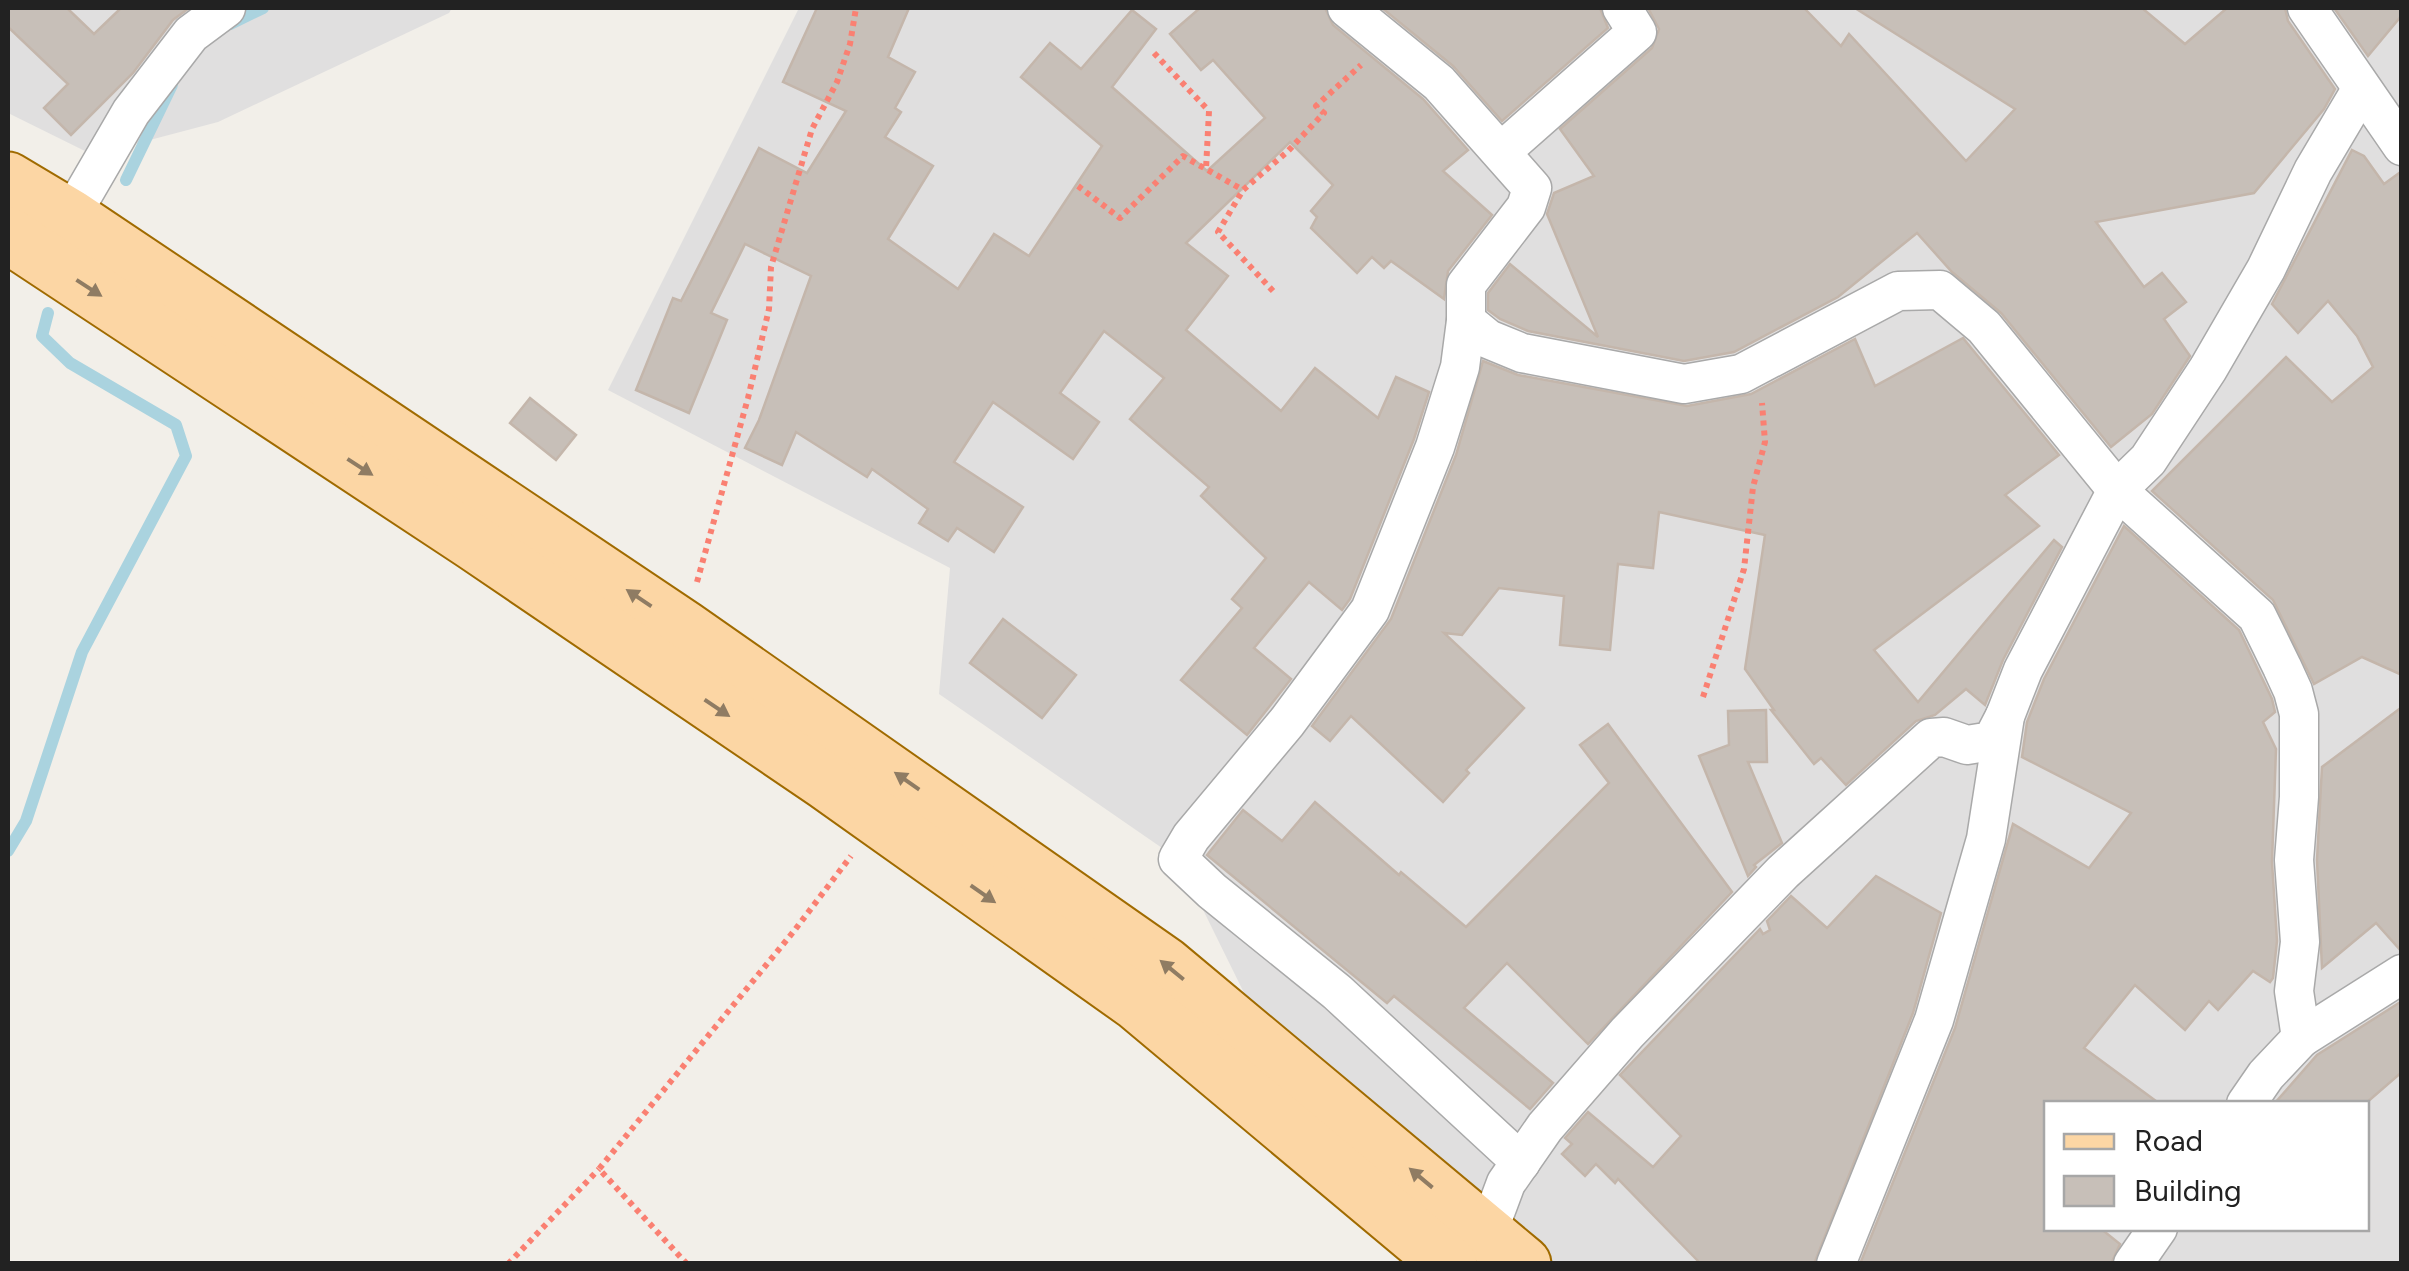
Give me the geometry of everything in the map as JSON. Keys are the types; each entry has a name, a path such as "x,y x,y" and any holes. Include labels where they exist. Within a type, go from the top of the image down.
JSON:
{"main road":[{"path":"8,180 685,629 1166,964 1486,1254"},
{"path":"8,235 473,542 878,819 1486,1254"}],"street":[{"path":"70,218 131,112 190,34 226,8"},
{"path":"1347,8 1439,82 1532,188 1526,206 1466,285 1460,367 1435,447 1370,610 1287,722 1191,837 1178,859 1337,992 1522,1162"},
{"path":"1502,151 1637,32 1622,8"},
{"path":"2307,8 2402,146"},
{"path":"1486,1254 1506,1183 1545,1126 1627,1033 1783,872 1931,738 1944,737 1967,745 1992,741 2023,670 2116,490 2148,460 2208,369 2361,90"},
{"path":"1466,322 1488,339 1522,353 1684,384 1742,374 1898,291 1940,290 1984,327 2116,490 2256,616 2293,691 2299,714 2294,860 2300,942 2294,991 2301,1038"},
{"path":"1836,1264 1934,1020 1986,839 2005,716"},
{"path":"2248,1101 2266,1074 2301,1038 2402,974"},
{"path":"2133,1264 2156,1231"}],"path":[{"path":"685,629 748,398 768,308 771,266 812,129 837,82 850,44 856,8"},
{"path":"1273,291 1218,232 1242,190 1288,151 1324,113 1316,106 1388,40"},
{"path":"1154,53 1209,111 1206,170"},
{"path":"1078,186 1120,218 1183,156 1242,190"},
{"path":"1703,698 1744,569 1753,487 1765,442 1762,404 1742,374"},
{"path":"508,1264 599,1169 794,932 878,819"},
{"path":"599,1169 687,1264"}],"shaded area":[{"path":"8,8 452,8 449,13 218,122 93,155 8,113"},
{"path":"799,8 2401,8 2401,1263 1525,1263 1284,1074 1178,859 939,694 950,568 608,390"}],"building":[{"path":"8,8 67,8 94,34 121,8 189,8 173,20 133,73 71,135 44,108 68,84 8,27"},
{"path":"817,8 909,8 888,57 915,72 895,108 901,112 885,137 933,166 888,239 958,289 994,234 1029,256 1102,146 1021,77 1050,43 1081,69 1132,10 1156,29 1112,87 1207,171 1265,118 1213,60 1201,70 1170,34 1200,8 1325,8 1333,25 1423,99 1468,150 1443,171 1492,215 1448,271 1444,299 1391,261 1384,268 1372,257 1357,273 1311,228 1317,217 1311,211 1333,185 1290,142 1186,243 1228,276 1186,330 1281,411 1315,368 1378,418 1396,377 1429,392 1350,599 1342,610 1309,582 1254,648 1291,679 1247,735 1181,680 1242,608 1232,599 1266,558 1201,496 1209,487 1130,419 1164,378 1104,331 1060,393 1099,422 1073,459 993,402 954,462 1023,507 994,552 957,528 948,541 919,523 928,509 872,469 867,477 796,432 782,465 745,448 759,420 811,276 745,244 711,313 727,320 689,413 636,390 673,298 681,301 759,148 807,173 846,111 783,82"},
{"path":"1382,8 1600,8 1608,28 1502,121 1453,66"},
{"path":"1648,8 1804,8 1841,46 1849,34 1966,161 2015,109 1855,8 2142,8 2185,44 2227,8 2285,8 2288,21 2335,89 2324,109 2254,193 2096,222 2144,287 2162,273 2186,302 2164,319 2190,356 2152,414 2111,447 2001,313 1952,272 1917,233 1838,297 1734,352 1684,361 1528,331 1488,310 1488,293 1510,264 1598,337 1547,214 1554,193 1594,176 1560,129 1652,48 1659,29"},
{"path":"2334,8 2402,8 2402,15 2368,56"},
{"path":"2352,150 2364,156 2384,184 2402,171 2402,675 2362,657 2314,684 2273,600 2152,491 2286,357 2332,402 2373,367 2357,336 2328,301 2298,333 2272,304"},
{"path":"1963,338 2059,455 2005,495 2039,526 1874,650 1918,702 2054,540 2062,547 2003,660 1985,705 1966,689 1935,715 1916,721 1846,785 1821,758 1814,764 1771,710 1745,669 1765,535 1659,512 1653,568 1618,564 1610,650 1560,645 1564,596 1499,588 1462,635 1444,633 1524,708 1466,770 1469,773 1443,802 1351,716 1330,741 1312,726 1391,619 1456,455 1483,361 1518,375 1687,406 1751,394 1855,339 1875,386"},
{"path":"530,398 576,435 556,460 510,423"},
{"path":"2124,526 2239,630 2275,712 2263,722 2276,749 2272,862 2277,941 2273,978 2270,982 2253,971 2218,1010 2209,1001 2185,1030 2135,985 2084,1048 2156,1101 2044,1101 2044,1231 2104,1231 2120,1244 2111,1264 1860,1264 1955,1028 2013,824 2089,868 2131,813 2022,757 2027,722 2044,679"},
{"path":"1003,619 1076,675 1042,718 970,663"},
{"path":"2402,707 2402,952 2376,923 2322,968 2317,860 2322,767"},
{"path":"1766,710 1767,762 1748,762 1782,843 1754,865 1748,876 1699,756 1729,745 1728,711"},
{"path":"1608,724 1732,892 1588,1044 1507,963 1464,1008 1553,1083 1530,1109 1394,996 1387,1003 1207,855 1243,810 1282,841 1315,802 1466,927 1609,783 1580,745"},
{"path":"1876,876 1941,913 1913,1013 1814,1264 1701,1264 1618,1179 1615,1183 1596,1164 1585,1176 1562,1154 1572,1144 1565,1138 1588,1112 1653,1167 1681,1136 1620,1075 1760,929 1763,934 1770,930 1767,921 1791,896 1827,928"},
{"path":"2402,1001 2402,1072 2368,1101 2277,1101 2317,1055"}],"waterway":[{"path":"230,24 263,8"},
{"path":"126,180 172,85"},
{"path":"8,851 26,821 82,652 186,456 176,425 70,363 42,336 48,313"}]}
